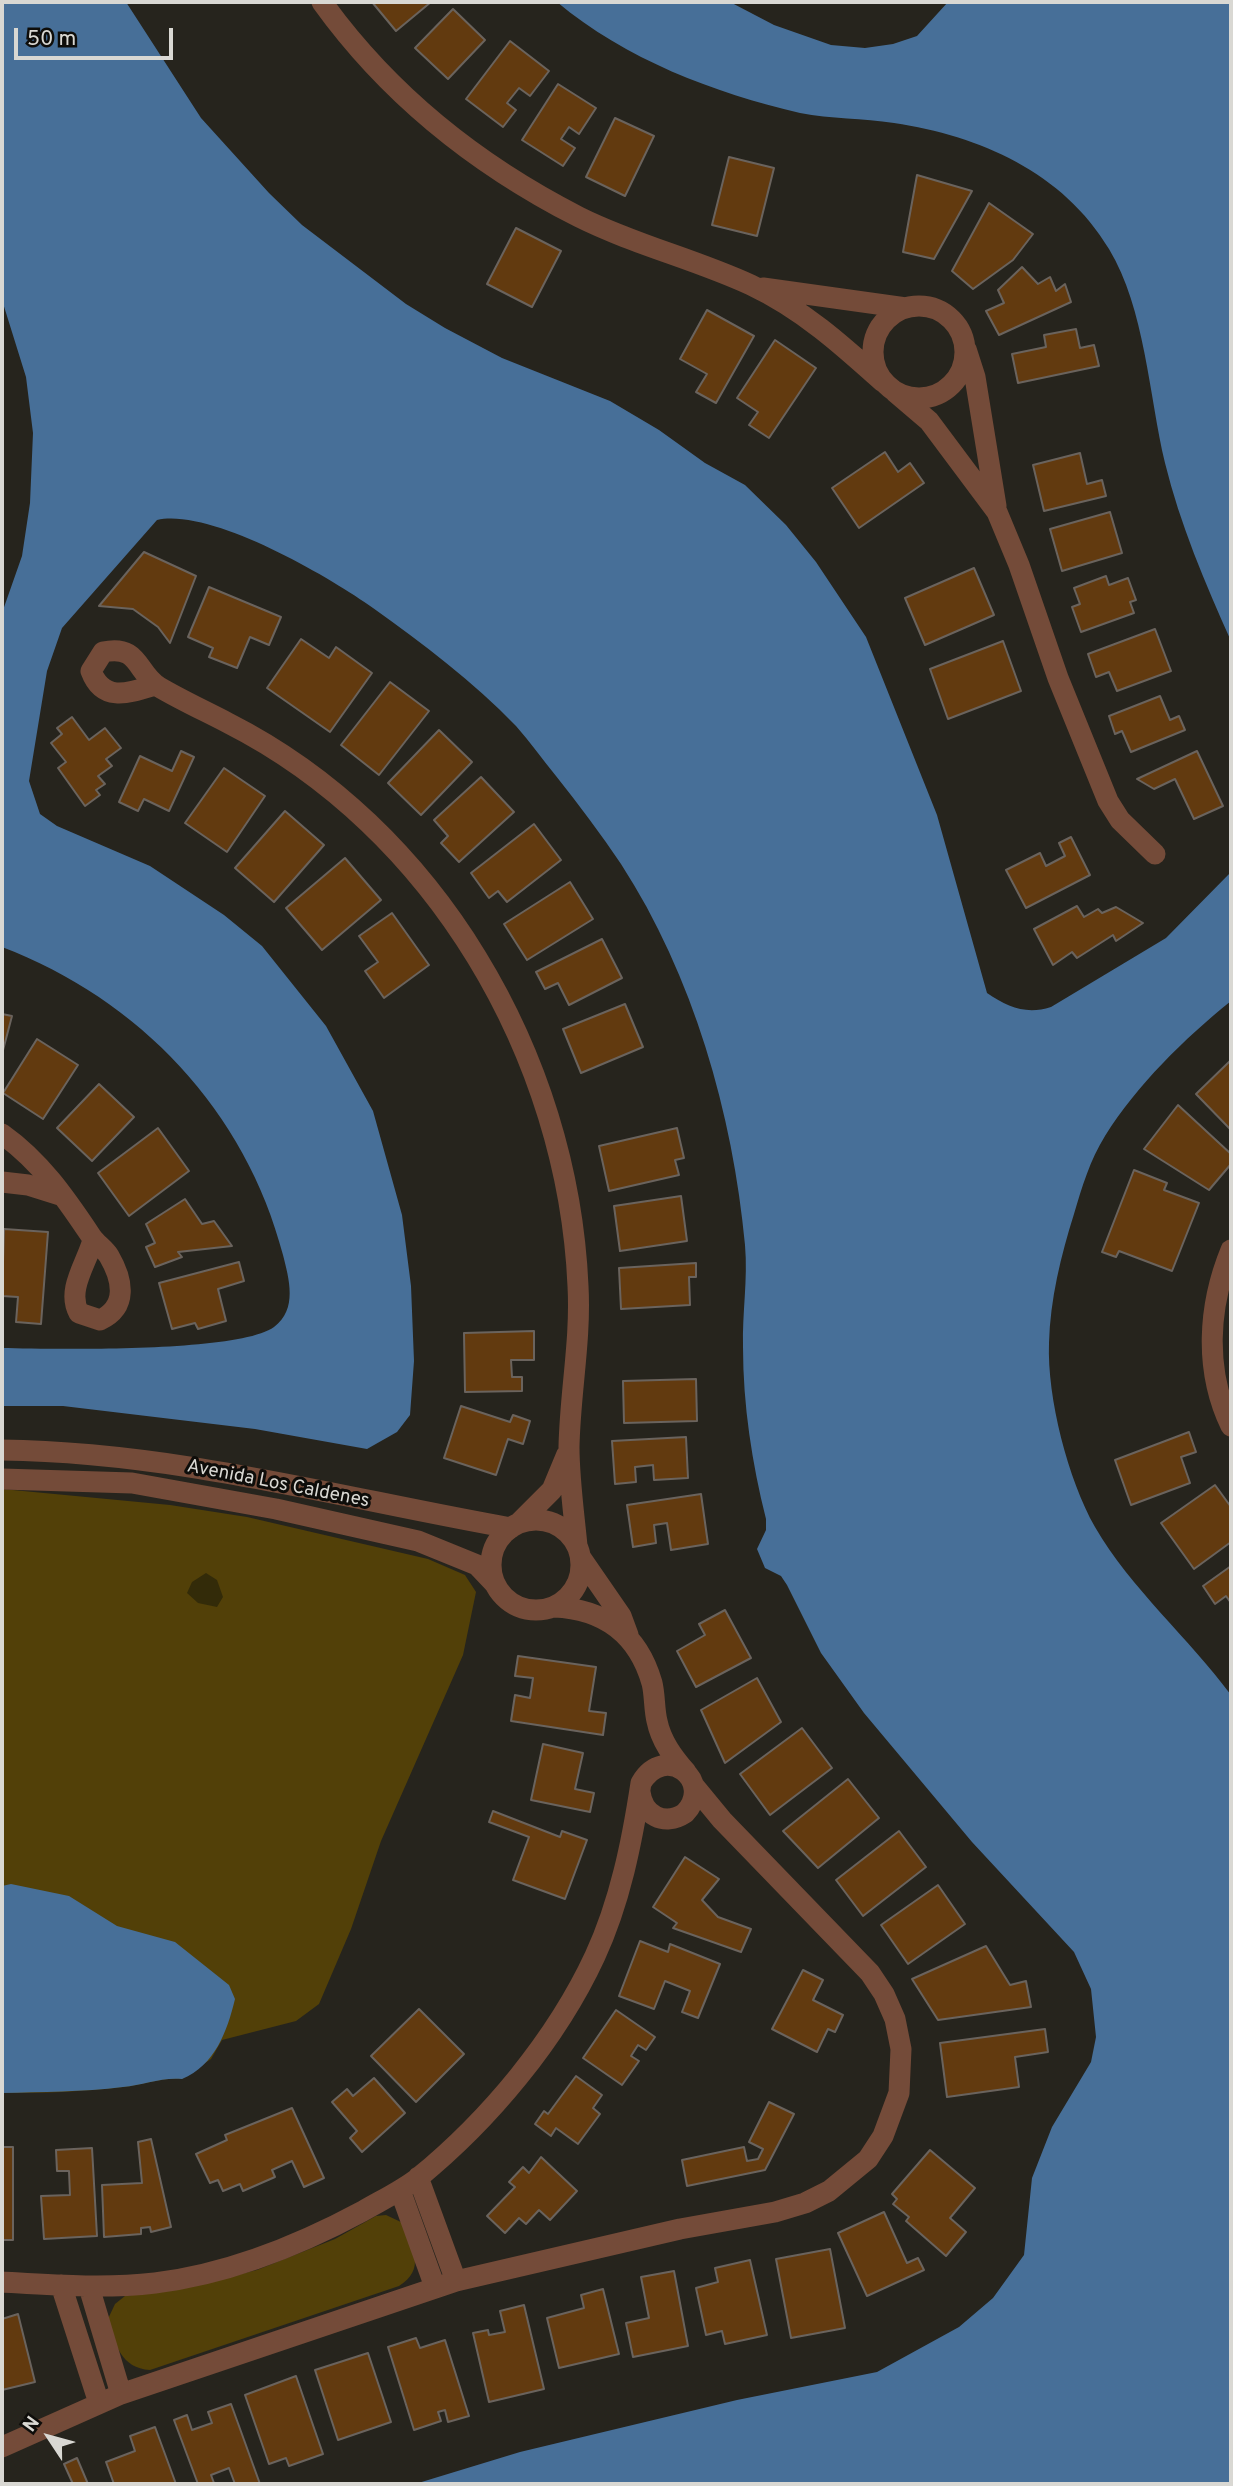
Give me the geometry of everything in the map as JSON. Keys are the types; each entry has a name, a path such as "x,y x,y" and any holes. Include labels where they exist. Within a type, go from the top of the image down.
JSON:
{"street":[{"path":"322,2 401,95 466,149 524,187 620,236 754,286 906,308 936,309 949,317 964,343 975,377 996,512"},
{"path":"754,286 834,338 929,421 996,512 1019,565 1058,678 1108,801 1120,820 1155,854"},
{"path":"906,308 892,315 874,339 875,369 889,387 909,398 924,398 945,390 960,373 964,343"},
{"path":"155,685 293,760 367,820 397,850 452,919 501,1002 539,1087 549,1119 572,1234 578,1285 578,1346 569,1448 580,1573 575,1587 566,1599 554,1606"},
{"path":"2,1134 26,1151 63,1196 93,1240"},
{"path":"2,1182 50,1190 63,1196"},
{"path":"1231,1250 1215,1306 1211,1338 1220,1396 1231,1426"},
{"path":"2,2447 121,2394 456,2280 805,2203 850,2177 883,2136 893,2114 902,2069 895,2019 884,1994 870,1973 722,1820 672,1756 657,1722 652,1685 640,1654 630,1640 600,1615 580,1608 554,1606 527,1609 503,1596 495,1584 491,1559 502,1536 552,1490 569,1448"},
{"name":"Avenida Los Caldenes","path":"2,1450 34,1450 219,1469 378,1504 515,1526"},
{"name":"Avenida Los Caldenes","path":"2,1479 132,1483 289,1511 418,1541 477,1565 495,1584"},
{"path":"515,1526 546,1521 570,1535 621,1616 630,1640"},
{"path":"2,2281 89,2287 154,2283 246,2263 333,2227 418,2177 507,2089 570,2004 595,1957 612,1912 632,1843 641,1788 657,1722"},
{"path":"632,1843 655,1826 681,1816 693,1801 691,1780 680,1768 662,1766 646,1775 641,1788 645,1809 660,1819 681,1816 722,1820"},
{"path":"418,2177 456,2280"},
{"path":"400,2190 435,2287"},
{"path":"61,2285 99,2403"},
{"path":"89,2287 121,2394"}],"shaded area":[{"path":"2,1489 170,1505 247,1517 428,1559 465,1575 476,1592 463,1655 381,1841 351,1929 319,2004 296,2021 222,2040 211,2059 182,2079 93,2090 2,2093"},
{"path":"386,2215 403,2223 415,2258 412,2272 399,2286 150,2370 132,2365 117,2347 107,2321 115,2304 125,2296 188,2287 257,2270 335,2239 376,2216"}],"sand":[{"path":"206,1573 217,1580 223,1597 217,1607 198,1603 187,1593 192,1582"}],"water":[{"path":"2,2 126,2 201,118 302,225 406,304 445,328 502,358 610,401 659,430 705,463 745,485 786,525 816,562 866,637 937,815 987,993 1025,1010 1051,1007 1166,938 1231,872 1231,1001 1179,1047 1147,1081 1100,1145 1083,1184 1057,1278 1050,1327 1049,1365 1061,1438 1076,1486 1095,1527 1109,1550 1143,1592 1231,1695 1231,2484 415,2484 520,2452 737,2400 877,2372 959,2327 993,2298 1024,2255 1032,2178 1052,2127 1091,2062 1096,2037 1091,1989 1074,1952 972,1842 864,1713 821,1653 787,1585 781,1576 765,1568 757,1549 766,1530 766,1519 756,1477 747,1412 743,1369 745,1245 731,1146 706,1047 689,999 647,907 621,864 581,809 516,726 483,694 410,635 328,579 268,548 207,524 180,519 157,520 62,628 47,671 29,781 40,814 57,826 150,866 224,915 262,946 326,1026 373,1111 402,1215 411,1286 414,1361 410,1415 397,1432 367,1449 255,1429 63,1406 2,1406 2,1348 144,1348 223,1341 254,1335 274,1327 286,1312 290,1293 283,1255 266,1203 243,1153 214,1108 180,1066 141,1029 98,997 52,969 2,947 2,613 22,556 30,503 33,433 26,377 2,300"},
{"path":"557,2 730,2 774,25 831,45 865,48 893,44 917,36 948,2 1231,2 1231,641 1194,553 1171,486 1131,298 1109,249 1090,222 1068,199 1016,162 957,137 894,123 800,113 703,84 612,41"},
{"path":"11,1884 69,1896 117,1926 175,1942 229,1985 235,1999 228,2023 218,2046 203,2065 182,2079 92,2090 2,2093 2,1886"}],"building":[{"path":"372,2 431,2 396,31"},
{"path":"453,9 485,40 448,79 415,48"},
{"path":"510,41 549,71 530,96 519,88 507,103 516,110 503,127 466,99"},
{"path":"558,84 596,108 579,134 569,127 561,139 575,148 563,166 522,140"},
{"path":"615,118 654,136 625,196 586,177"},
{"path":"729,157 774,168 757,236 712,225"},
{"path":"917,175 972,191 934,259 903,252"},
{"path":"989,203 1033,234 1013,260 973,289 952,271"},
{"path":"516,228 561,251 532,307 487,284"},
{"path":"1022,267 1038,284 1050,277 1056,291 1065,284 1071,302 999,335 986,311 1004,303 998,290"},
{"path":"707,310 754,336 716,403 696,392 707,374 680,359"},
{"path":"1076,329 1080,348 1094,345 1099,366 1018,383 1012,354 1046,347 1044,335"},
{"path":"775,340 816,368 769,438 749,425 758,412 737,398"},
{"path":"885,452 898,472 910,463 924,483 859,528 832,488"},
{"path":"1080,453 1087,484 1102,480 1106,496 1044,511 1033,465"},
{"path":"1110,512 1122,553 1062,571 1050,529"},
{"path":"144,552 196,576 170,643 158,627 133,609 99,606"},
{"path":"974,568 994,615 925,645 905,598"},
{"path":"1106,576 1109,585 1128,578 1136,600 1130,602 1134,613 1081,632 1072,607 1080,604 1074,588"},
{"path":"209,587 281,617 269,645 250,637 237,668 209,657 213,648 188,637"},
{"path":"1155,629 1171,671 1117,691 1109,672 1096,677 1088,654"},
{"path":"301,639 329,658 336,647 372,673 330,732 267,688"},
{"path":"1003,641 1021,691 948,719 930,669"},
{"path":"390,682 429,711 379,775 341,745"},
{"path":"1160,696 1170,720 1179,716 1185,730 1131,752 1122,731 1115,734 1109,716"},
{"path":"72,717 89,740 105,728 121,748 106,759 112,766 98,776 105,784 96,790 100,795 85,806 58,768 66,762 51,743 62,734 57,728"},
{"path":"439,730 472,762 421,815 388,783"},
{"path":"181,751 194,757 169,811 144,799 138,811 119,802 140,756 172,771"},
{"path":"1197,751 1223,806 1194,819 1175,779 1154,789 1137,779"},
{"path":"224,768 265,796 227,852 185,823"},
{"path":"481,777 514,812 459,862 441,843 448,836 434,820"},
{"path":"285,811 324,845 274,902 235,868"},
{"path":"534,824 561,860 507,902 498,891 489,898 471,873"},
{"path":"1071,837 1090,875 1026,908 1006,870 1040,853 1046,866 1065,856 1059,843"},
{"path":"345,858 381,900 322,950 286,908"},
{"path":"570,882 593,919 527,960 504,924"},
{"path":"1077,906 1084,917 1098,909 1102,913 1116,907 1143,923 1116,941 1113,935 1077,958 1072,952 1053,965 1034,929"},
{"path":"392,913 429,965 384,998 365,971 378,962 359,936"},
{"path":"602,939 622,978 569,1005 558,983 545,989 536,972"},
{"path":"625,1004 643,1047 581,1073 563,1029"},
{"path":"2,1014 12,1016 2,1054"},
{"path":"37,1039 78,1065 43,1119 3,1093"},
{"path":"1231,1060 1231,1130 1196,1094"},
{"path":"99,1084 134,1117 92,1161 57,1128"},
{"path":"1178,1105 1231,1154 1231,1164 1209,1190 1144,1149"},
{"path":"158,1128 189,1171 129,1216 98,1173"},
{"path":"677,1128 684,1158 675,1160 679,1175 609,1191 599,1146"},
{"path":"1134,1170 1167,1183 1164,1190 1199,1203 1172,1271 1119,1251 1116,1257 1102,1252"},
{"path":"681,1196 687,1241 620,1251 614,1206"},
{"path":"185,1199 202,1224 214,1221 232,1246 178,1252 182,1257 155,1267 146,1247 155,1243 146,1224"},
{"path":"4,1229 48,1232 41,1324 16,1322 18,1297 2,1296"},
{"path":"239,1262 244,1281 218,1289 226,1321 198,1329 195,1323 172,1329 159,1283"},
{"path":"696,1263 696,1277 689,1277 690,1305 621,1309 619,1268"},
{"path":"534,1331 534,1360 511,1360 512,1377 522,1377 522,1391 465,1392 464,1333"},
{"path":"696,1379 697,1421 624,1423 623,1381"},
{"path":"461,1406 510,1422 513,1415 530,1421 523,1444 508,1439 496,1475 444,1458"},
{"path":"1189,1432 1196,1452 1181,1457 1190,1483 1131,1505 1115,1460"},
{"path":"686,1437 688,1478 654,1480 653,1465 635,1467 636,1482 615,1484 612,1441"},
{"path":"1215,1485 1231,1507 1231,1542 1194,1569 1161,1523"},
{"path":"701,1494 708,1544 671,1550 667,1523 654,1525 656,1543 633,1547 627,1505"},
{"path":"1231,1566 1231,1603 1226,1596 1215,1604 1203,1586"},
{"path":"725,1610 751,1658 696,1687 677,1651 705,1635 699,1624"},
{"path":"518,1656 596,1667 589,1711 606,1713 603,1735 511,1721 515,1695 530,1698 533,1678 515,1676"},
{"path":"757,1678 781,1722 725,1763 701,1710"},
{"path":"802,1728 832,1768 770,1815 740,1774"},
{"path":"543,1744 583,1753 575,1789 594,1793 590,1812 531,1800"},
{"path":"848,1779 879,1818 818,1868 783,1831"},
{"path":"493,1811 560,1837 562,1831 587,1840 565,1899 513,1880 529,1837 489,1822"},
{"path":"899,1831 926,1867 863,1916 836,1880"},
{"path":"685,1857 719,1879 702,1900 718,1917 751,1929 741,1952 673,1928 677,1923 653,1907"},
{"path":"938,1885 965,1924 908,1964 881,1925"},
{"path":"640,1941 668,1952 670,1944 720,1964 698,2018 682,2012 690,1991 665,1981 654,2009 619,1996"},
{"path":"986,1946 1010,1985 1026,1981 1031,2007 938,2020 912,1979"},
{"path":"803,1970 823,1980 813,2000 843,2015 835,2032 828,2029 817,2052 772,2029"},
{"path":"419,2009 464,2054 416,2102 371,2056"},
{"path":"616,2010 655,2037 646,2050 638,2045 631,2056 639,2061 622,2085 583,2058"},
{"path":"1045,2029 1048,2052 1015,2057 1019,2087 947,2097 940,2043"},
{"path":"576,2076 602,2095 593,2108 600,2114 578,2144 556,2128 551,2136 535,2124 544,2111 548,2114"},
{"path":"374,2078 405,2113 362,2152 350,2138 357,2131 332,2102 347,2089 353,2096"},
{"path":"769,2102 794,2114 765,2170 687,2186 682,2160 744,2147 747,2161 758,2159 763,2149 749,2142"},
{"path":"292,2108 324,2178 304,2187 292,2161 272,2170 275,2177 243,2191 240,2184 223,2191 218,2180 210,2183 196,2154 227,2140 225,2135"},
{"path":"151,2139 171,2227 151,2232 150,2227 141,2228 141,2234 104,2237 102,2185 142,2183 138,2142"},
{"path":"2,2147 13,2147 13,2240 2,2240"},
{"path":"92,2148 97,2236 44,2239 41,2196 70,2195 69,2171 57,2171 56,2150"},
{"path":"930,2150 975,2188 950,2218 966,2232 946,2256 906,2221 909,2217 893,2204 897,2199 892,2194"},
{"path":"541,2157 577,2191 550,2220 539,2210 526,2224 519,2218 505,2233 487,2216 515,2187 509,2182 523,2167 529,2173"},
{"path":"884,2212 907,2263 918,2258 924,2270 867,2296 838,2233"},
{"path":"830,2249 845,2328 791,2338 776,2259"},
{"path":"750,2260 767,2335 725,2344 722,2331 706,2335 696,2288 718,2282 715,2268"},
{"path":"674,2271 688,2346 633,2357 626,2323 649,2318 641,2277"},
{"path":"603,2289 619,2354 559,2368 547,2318 584,2308 581,2295"},
{"path":"524,2305 544,2389 489,2402 473,2333 488,2330 489,2335 505,2332 500,2311"},
{"path":"18,2314 35,2382 2,2390 2,2319"},
{"path":"416,2338 420,2348 445,2340 469,2416 448,2422 445,2410 438,2412 441,2421 414,2430 388,2347"},
{"path":"368,2353 391,2422 338,2440 315,2370"},
{"path":"296,2376 323,2454 289,2466 286,2458 269,2464 245,2395"},
{"path":"231,2404 260,2484 235,2484 229,2468 211,2475 214,2483 198,2484 174,2420 187,2415 192,2430 212,2423 208,2412"},
{"path":"155,2427 176,2484 114,2484 106,2462 135,2451 130,2436"},
{"path":"77,2458 88,2484 73,2484 64,2464"}]}
